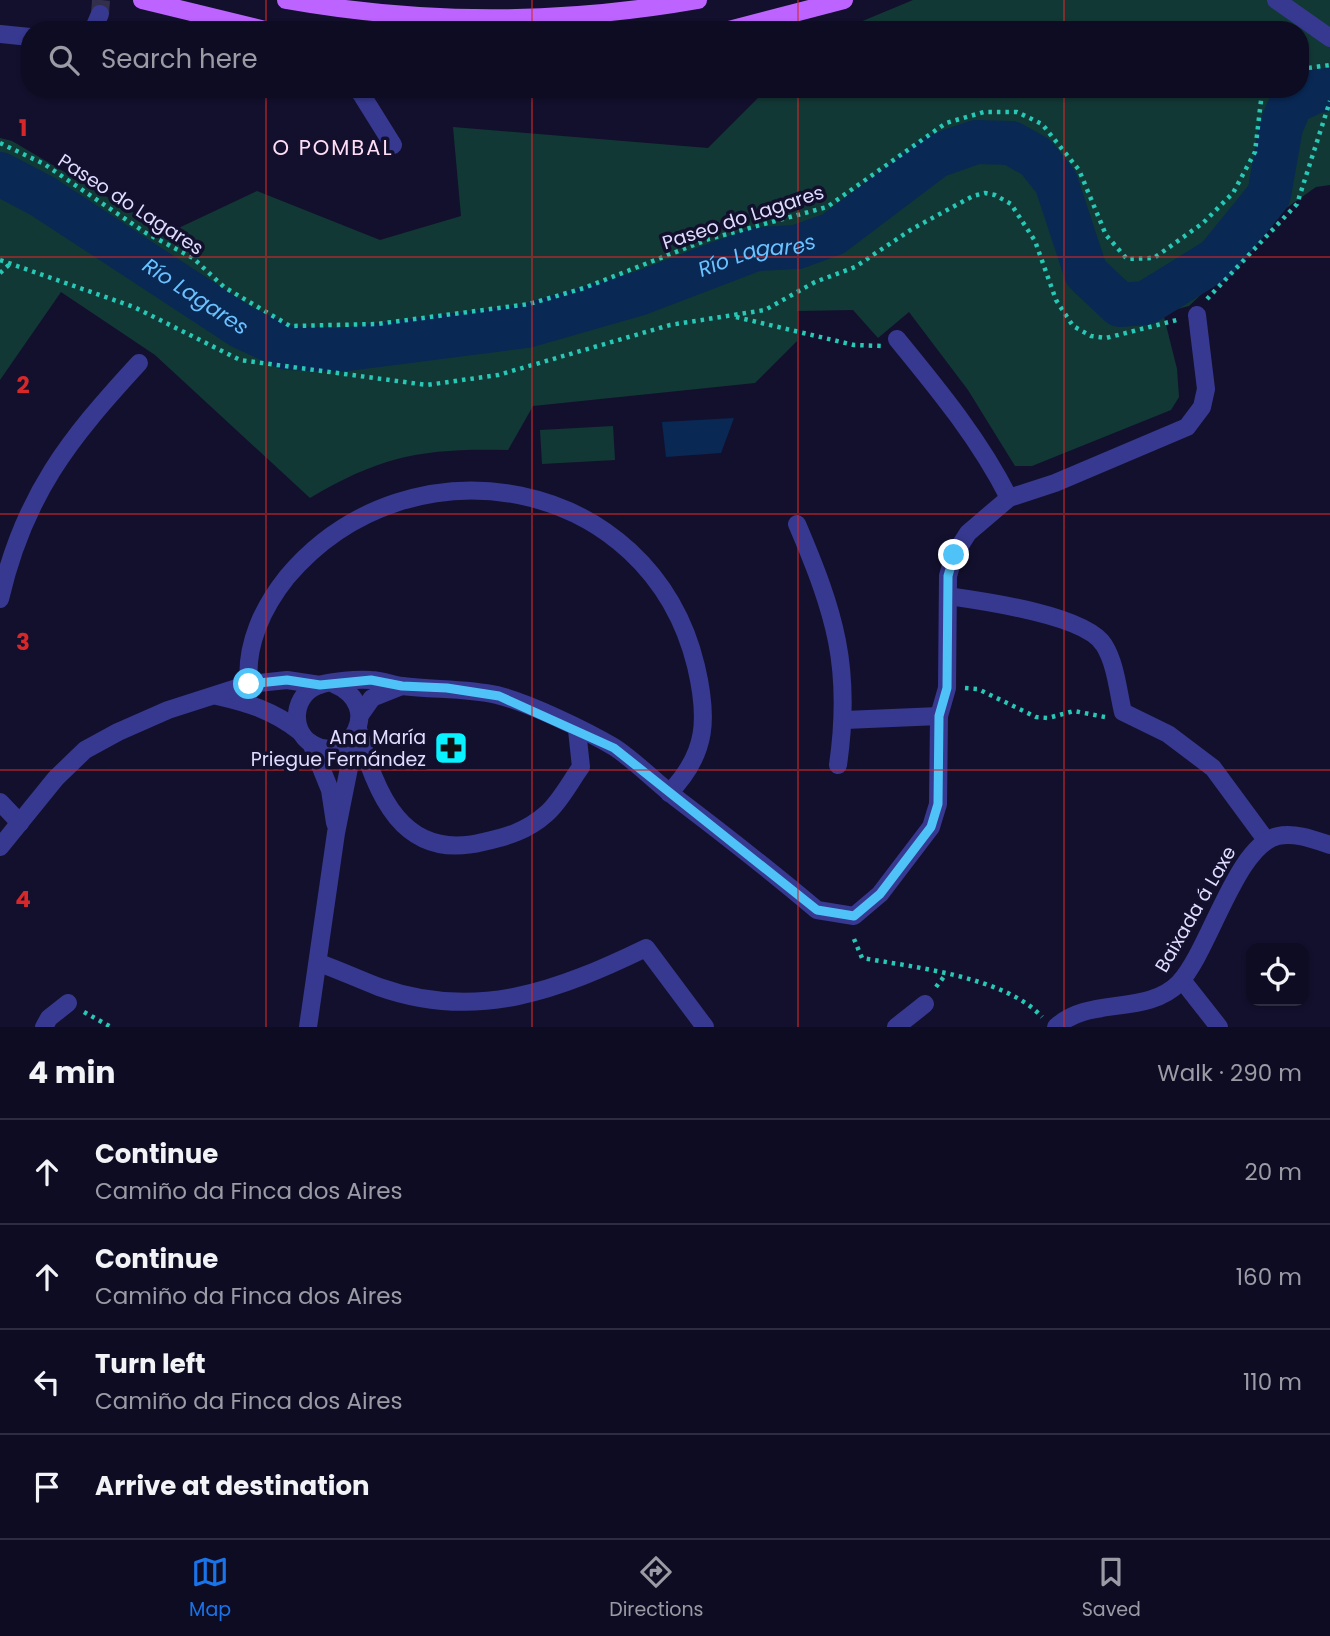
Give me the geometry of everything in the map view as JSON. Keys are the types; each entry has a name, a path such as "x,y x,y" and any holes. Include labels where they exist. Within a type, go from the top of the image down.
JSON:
{"main road":[{"path":"142,0 228,21"},
{"path":"286,0 381,13 520,18 628,10 698,0"},
{"path":"764,21 844,0"}],"street":[{"path":"1276,0 1306,21"},
{"path":"1309,23 1330,38"},
{"path":"0,34 21,36"},
{"path":"364,98 393,145"},
{"path":"0,847 56,778 85,750 118,732 168,710 249,684 287,680 327,684 371,680 402,686 447,688 499,696 614,748 817,910 854,916 880,894 931,827 938,804 939,716 947,688 948,576 954,555 968,533 1009,498 1055,483 1187,427 1202,407 1206,388 1197,315"},
{"path":"897,339 939,390 986,457 1009,498"},
{"path":"0,599 36,493 81,425 139,363"},
{"path":"249,684 249,654 260,618 279,587 305,556 337,530 377,508 429,492 489,489 535,498 583,517 626,546 673,605 689,638 705,705 697,754 681,780 669,793"},
{"path":"797,524 819,576 837,634 845,688 845,720 838,765"},
{"path":"948,596 1054,616 1085,630 1103,643 1123,712 1168,734 1213,768 1266,840"},
{"path":"308,1027 336,833 356,728 357,701 347,690 327,684 307,691 298,703 296,717 330,790 336,833"},
{"path":"217,696 271,712 324,748 337,747 356,728 372,698 402,686"},
{"path":"845,720 939,716"},
{"path":"356,728 383,798 404,829 432,845 471,845 516,834 547,814 581,766 577,730"},
{"path":"0,802 20,823"},
{"name":"Baixada á Laxe","path":"1051,1024 1075,1015 1152,999 1171,991 1182,980 1221,911 1242,866 1266,840 1293,835 1330,845"},
{"path":"319,963 380,987 420,997 475,1002 530,996 583,979 646,948 705,1027"},
{"path":"1182,980 1219,1027"},
{"path":"44,1027 49,1018 68,1003"},
{"path":"896,1027 925,1004"}],"path":[{"path":"1309,68 1330,65"},
{"name":"Paseo do Lagares","path":"0,143 44,164 146,233 193,258 224,287 290,326 377,324 529,304 584,288 709,239 827,207 946,123 984,112 1017,112 1042,124 1079,170 1106,235 1127,259 1154,258 1203,223 1233,193 1255,152 1261,98"},
{"path":"0,260 134,307 240,360 427,385 498,375 670,325 735,317 765,310 815,282 855,267 912,229 974,196 985,193 1011,204 1029,232 1056,300 1073,326 1091,336 1107,338 1197,315 1216,288 1297,204 1330,101"},
{"path":"0,273 11,263"},
{"path":"735,317 865,347 876,348 897,339"},
{"path":"947,688 978,689 1036,717 1048,718 1074,711 1106,717 1123,712"},
{"path":"854,939 862,957 988,984 1035,1010 1051,1024"},
{"path":"68,1003 111,1027"}],"green space":[{"path":"913,0 1330,0 1330,185 1316,187 1285,209 1249,249 1189,306 1163,313 1177,369 1179,397 1171,410 1032,466 1015,466 968,390 909,312 878,338 853,310 797,311 797,341 755,383 533,406 508,450 452,451 405,457 360,472 310,498 155,355 61,292 0,380 0,138 12,141 168,233 257,191 380,240 461,216 453,127 708,148 758,98 1309,98 1309,21 863,21"},
{"path":"613,426 615,460 542,464 540,430"}],"water":[{"path":"734,418 721,453 666,457 662,422"}],"waterway":[{"name":"Río Lagares","path":"1309,94 1330,90"},
{"name":"Río Lagares","path":"0,174 42,196 242,327 287,348 340,350 526,326 641,293 756,249 797,247 833,234 936,156 976,142 1011,143 1036,157 1056,182 1086,273 1120,305 1146,303 1217,259 1269,195 1281,127 1291,103 1301,98"}],"tunnel":[{"path":"100,14 101,0"}],"place":[{"name":"Ana María Priegue Fernández","path":"451,748"}],"district":[{"name":"O POMBAL","path":"333,148"}],"route":[{"path":"249,684 287,680 320,685 371,680 402,686 447,688 499,696 558,720 614,748 817,910 854,916 880,894 912,854 931,827 938,804 939,716 947,688 948,576 954,555"}]}
